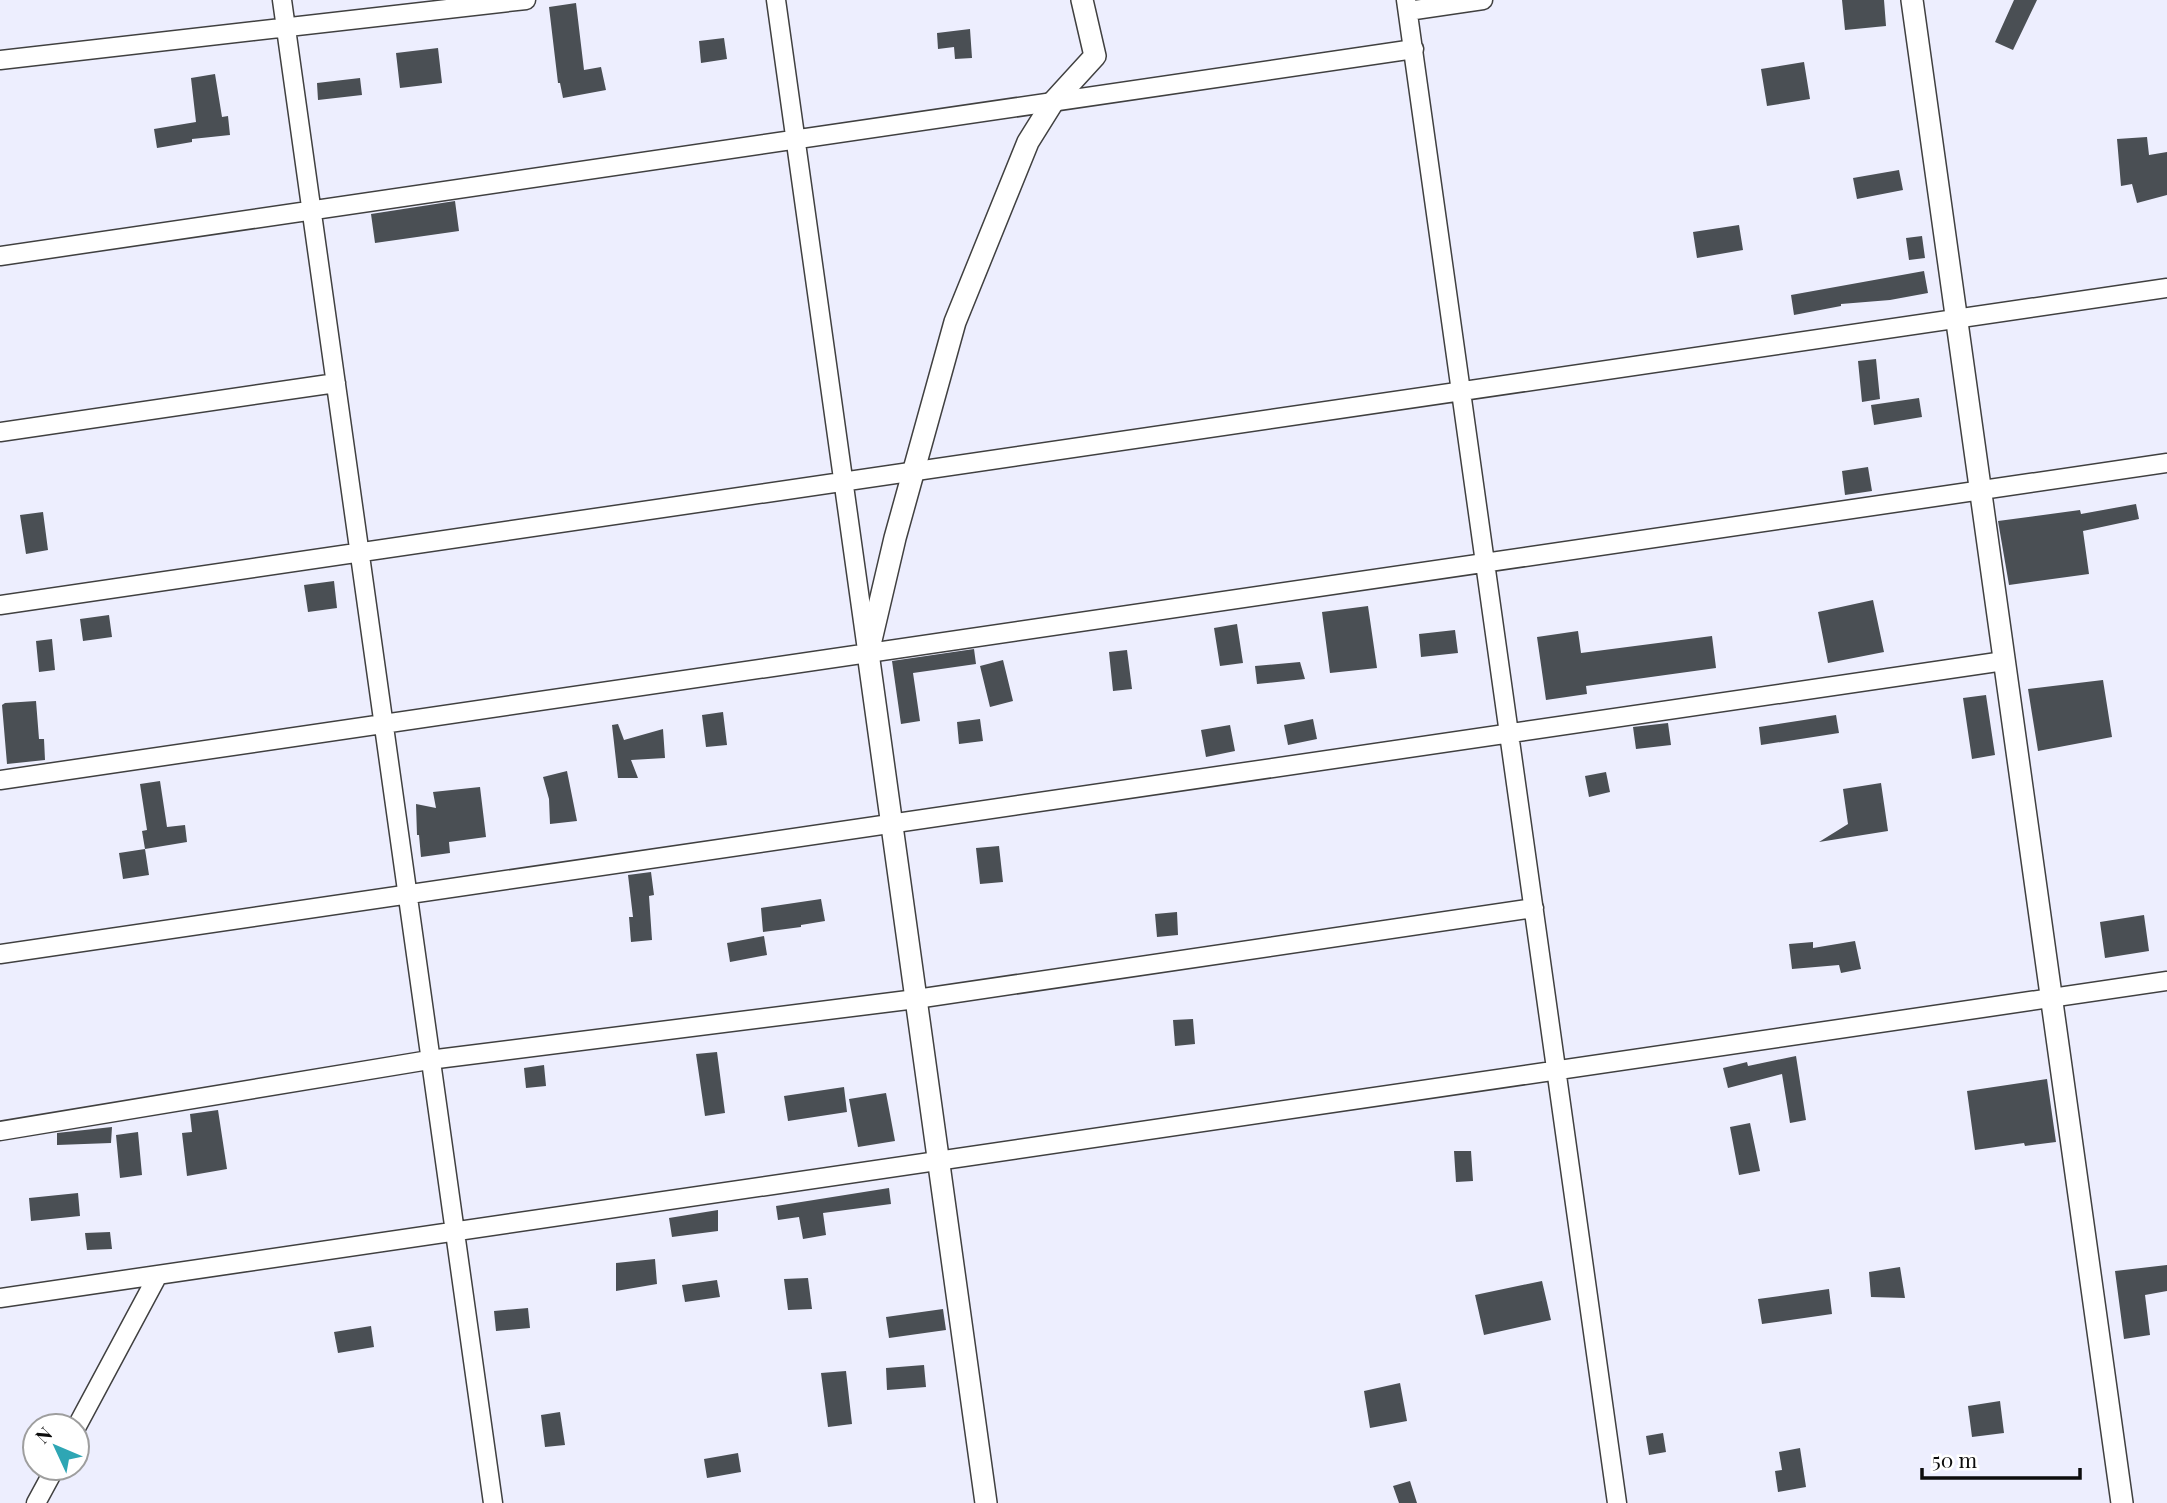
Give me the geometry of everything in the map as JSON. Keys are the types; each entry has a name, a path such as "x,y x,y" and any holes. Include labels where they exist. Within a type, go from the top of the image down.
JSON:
{"street":[{"path":"282,0 492,1503"},
{"path":"0,60 526,0"},
{"path":"776,0 986,1503"},
{"path":"868,653 955,321 1028,142 1053,102 1095,56 1082,0"},
{"path":"1483,0 1407,6 1617,1503"},
{"path":"1912,0 2122,1503"},
{"path":"0,256 1413,49"},
{"path":"0,605 2167,288"},
{"path":"0,432 336,383"},
{"path":"0,780 2167,463"},
{"path":"0,954 2004,661"},
{"path":"0,1131 429,1059 916,999 1534,908"},
{"path":"0,1298 2167,981"},
{"path":"85,1412 158,1275"},
{"path":"36,1503 47,1482"}],"building":[{"path":"1842,0 1884,0 1886,26 1845,30"},
{"path":"2014,0 2037,0 2013,50 1995,42"},
{"path":"576,3 584,70 601,67 606,90 563,98 558,83 549,7"},
{"path":"970,29 972,58 955,59 954,47 938,49 937,33"},
{"path":"724,38 727,59 701,63 699,41"},
{"path":"438,48 442,83 400,88 396,53"},
{"path":"1804,62 1810,99 1767,106 1761,69"},
{"path":"215,74 222,117 228,116 230,135 192,139 192,142 157,148 154,129 196,122 191,78"},
{"path":"360,78 362,95 318,100 317,83"},
{"path":"2147,137 2149,155 2167,152 2167,195 2137,203 2132,184 2121,186 2117,139"},
{"path":"1899,170 1903,190 1857,199 1853,178"},
{"path":"455,201 459,231 375,243 371,214"},
{"path":"1739,225 1743,250 1697,258 1693,232"},
{"path":"1922,236 1925,258 1909,260 1906,238"},
{"path":"1924,271 1928,293 1890,300 1841,304 1794,315 1791,295"},
{"path":"1876,359 1880,399 1862,402 1858,361"},
{"path":"1919,398 1922,417 1874,425 1871,405"},
{"path":"1868,467 1872,491 1845,495 1842,471"},
{"path":"2136,504 2139,519 2083,531 2089,574 2009,585 1998,521 2080,510 2081,514"},
{"path":"43,512 48,550 26,554 20,515"},
{"path":"334,581 337,608 308,612 304,585"},
{"path":"1873,600 1884,652 1828,663 1818,612"},
{"path":"1368,606 1377,668 1330,673 1322,612"},
{"path":"109,615 112,637 83,641 80,619"},
{"path":"1237,624 1243,663 1220,666 1214,628"},
{"path":"1455,630 1458,653 1421,657 1419,634"},
{"path":"1578,631 1581,653 1712,636 1716,668 1586,686 1587,694 1546,700 1537,637"},
{"path":"52,639 55,670 39,672 36,641"},
{"path":"974,649 976,664 913,673 920,721 901,724 892,661"},
{"path":"1127,650 1132,689 1113,691 1109,652"},
{"path":"1003,660 1013,701 990,707 980,666"},
{"path":"1300,662 1305,679 1257,684 1255,666"},
{"path":"2103,680 2112,737 2038,751 2028,689"},
{"path":"1986,695 1995,755 1972,759 1963,698"},
{"path":"36,701 39,739 44,739 45,760 7,764 2,705"},
{"path":"723,712 727,745 706,747 702,715"},
{"path":"1836,715 1839,733 1761,745 1759,727"},
{"path":"980,719 983,741 959,744 957,722"},
{"path":"1313,719 1317,739 1288,745 1284,725"},
{"path":"1668,723 1671,745 1636,749 1633,727"},
{"path":"618,724 624,740 663,729 665,758 631,760 638,778 618,778 612,725"},
{"path":"1230,725 1235,751 1206,757 1201,730"},
{"path":"567,771 577,821 550,824 549,799 543,777"},
{"path":"1606,772 1610,792 1589,797 1585,776"},
{"path":"160,781 167,827 185,825 187,842 145,849 142,831 147,830 140,784"},
{"path":"1881,783 1888,831 1819,842 1848,824 1843,789"},
{"path":"480,787 486,837 449,842 450,853 421,857 416,804 436,808 433,792"},
{"path":"999,846 1003,882 980,884 976,848"},
{"path":"145,849 149,875 123,879 119,853"},
{"path":"651,872 654,895 649,896 652,940 631,942 629,917 633,917 628,875"},
{"path":"821,899 825,921 763,932 761,908"},
{"path":"1177,912 1178,935 1157,937 1155,914"},
{"path":"2144,915 2149,951 2105,958 2100,922"},
{"path":"764,936 767,955 730,962 727,943"},
{"path":"1855,941 1861,969 1841,973 1839,965 1792,969 1789,944 1813,942 1813,948"},
{"path":"1193,1019 1195,1044 1175,1046 1173,1020"},
{"path":"717,1052 725,1113 705,1116 696,1054"},
{"path":"1796,1056 1806,1120 1790,1123 1782,1074 1728,1088 1723,1068"},
{"path":"544,1065 546,1086 526,1088 524,1068"},
{"path":"2047,1079 2056,1142 2025,1146 2024,1143 1975,1150 1967,1091"},
{"path":"844,1087 847,1112 788,1121 784,1096"},
{"path":"886,1093 895,1141 858,1147 849,1099"},
{"path":"218,1110 227,1169 187,1176 182,1133 192,1132 190,1114"},
{"path":"1750,1123 1760,1171 1739,1175 1730,1127"},
{"path":"112,1127 111,1143 57,1145 57,1133"},
{"path":"138,1132 142,1175 120,1178 116,1135"},
{"path":"1454,1151 1471,1151 1473,1181 1456,1182"},
{"path":"889,1188 891,1204 823,1213 826,1235 803,1239 799,1217 778,1220 776,1206"},
{"path":"78,1193 80,1216 31,1221 29,1198"},
{"path":"718,1210 718,1231 672,1237 669,1218"},
{"path":"110,1232 112,1249 87,1250 85,1233"},
{"path":"655,1259 657,1284 616,1291 616,1263"},
{"path":"2167,1265 2167,1291 2145,1295 2150,1335 2124,1339 2115,1271"},
{"path":"1900,1267 1905,1298 1871,1297 1869,1272"},
{"path":"808,1278 812,1309 788,1310 784,1279"},
{"path":"717,1280 720,1297 685,1302 682,1285"},
{"path":"1542,1281 1551,1320 1484,1335 1475,1295"},
{"path":"1829,1289 1832,1314 1762,1324 1758,1299"},
{"path":"528,1308 530,1328 496,1331 494,1311"},
{"path":"943,1309 946,1330 889,1338 886,1317"},
{"path":"371,1326 374,1347 338,1353 334,1332"},
{"path":"924,1365 926,1387 887,1390 886,1368"},
{"path":"846,1371 852,1424 828,1427 821,1373"},
{"path":"1400,1383 1407,1421 1370,1428 1364,1391"},
{"path":"2000,1401 2004,1433 1972,1437 1968,1406"},
{"path":"560,1412 565,1445 545,1447 541,1415"},
{"path":"1663,1433 1666,1452 1649,1455 1646,1436"},
{"path":"1800,1448 1806,1487 1778,1492 1775,1471 1782,1470 1779,1452"},
{"path":"738,1453 741,1472 707,1478 704,1459"},
{"path":"1410,1481 1417,1503 1399,1503 1393,1486"}]}
